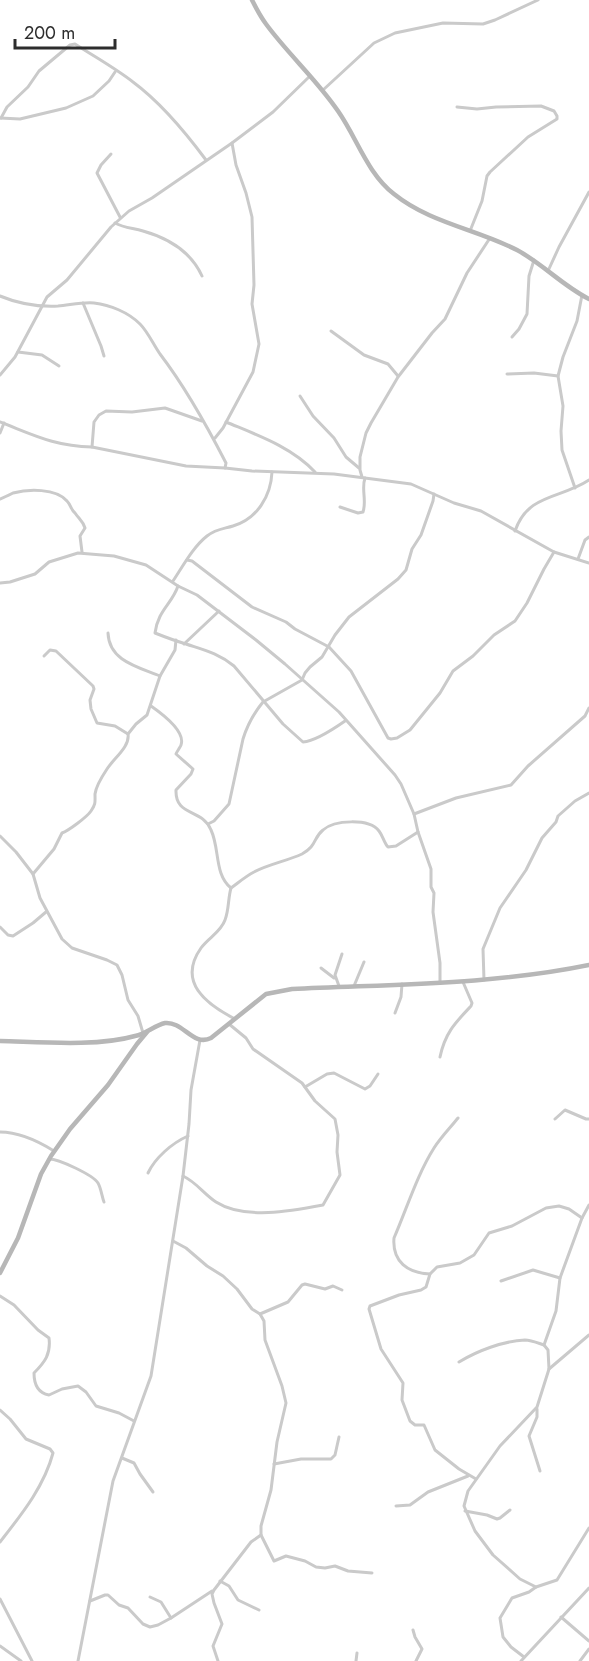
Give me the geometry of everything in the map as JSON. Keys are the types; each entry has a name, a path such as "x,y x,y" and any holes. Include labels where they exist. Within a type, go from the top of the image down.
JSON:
{"main road":[{"path":"252,0 265,23 339,112 377,178 392,193 430,217 513,248 589,299"},
{"path":"0,1041 96,1041 136,1036 168,1023 206,1041 258,1000 275,992 292,988 463,982 589,965"},
{"path":"0,1272 18,1238 41,1174 49,1159 149,1030"}],"street":[{"path":"322,90 374,43 395,33 443,23 483,24 538,0"},
{"path":"0,118 39,71 72,44 75,44 133,82 157,104 206,160"},
{"path":"0,118 21,119 66,108 93,96 115,72"},
{"path":"0,375 18,352 47,297 67,279 115,223 232,143 273,112 310,76"},
{"path":"458,107 477,109 541,106 554,111 557,116 557,119 528,137 490,172 470,231"},
{"path":"214,439 226,422 253,372 259,344 252,304 254,285 252,217 236,165 232,143"},
{"path":"111,154 97,173 121,218"},
{"path":"548,271 589,192"},
{"path":"115,223 151,234 181,248 202,276"},
{"path":"360,470 360,457 366,433 399,377 445,319 467,273 490,238"},
{"path":"512,337 527,314 529,276 534,260"},
{"path":"575,488 562,450 563,406 558,376 578,321 582,295"},
{"path":"0,296 21,304 56,306 94,303 114,308 133,318 140,324 183,387 214,439 226,464 225,468"},
{"path":"83,303 104,356"},
{"path":"331,331 360,353 388,364 399,377"},
{"path":"18,352 42,355 59,366"},
{"path":"507,374 542,373 558,376"},
{"path":"300,396 313,416 334,438 346,457 364,477 363,512 358,513 340,507"},
{"path":"92,447 94,422 106,411 132,412 165,408 202,421"},
{"path":"0,433 2,422 42,440 78,447 92,447 186,466 315,473 411,484 454,503 481,511 554,552 589,563"},
{"path":"226,422 266,439 303,460 315,473"},
{"path":"173,582 201,541 219,529 243,522 259,508 270,491 272,472"},
{"path":"515,531 524,513 535,504 589,480"},
{"path":"0,499 15,493 34,490 64,498 74,513 81,518 85,528 80,536 82,553"},
{"path":"208,824 229,804 246,731 263,702 302,680 304,673 322,657 349,617 398,579 406,570 412,549 421,535 434,494"},
{"path":"578,559 585,540 589,537"},
{"path":"187,560 192,561 258,611 286,622 329,647 351,671 388,738 391,739 397,738 416,725 453,671 478,652 494,635 515,621 554,552"},
{"path":"0,583 35,574 49,562 82,553 114,556 141,563 197,595 219,611 332,705 395,775 414,814 431,869 440,982"},
{"path":"178,586 158,618 154,633 205,649 226,660 234,666 295,736 305,742 345,721"},
{"path":"184,644 219,611"},
{"path":"108,633 109,644 114,653 130,665 160,676"},
{"path":"33,874 54,849 62,833 69,831 93,809 97,801 95,793 109,766 123,750 129,739 128,734 147,715 160,676 175,650 176,640"},
{"path":"44,656 50,651 56,651 93,686 90,699 91,709 97,723 116,726 128,734"},
{"path":"151,706 167,718 182,738 181,746 176,754 193,769 176,790 177,801 183,809 200,817 212,830 223,879 231,888"},
{"path":"414,814 456,798 511,785 528,766 585,716 589,708"},
{"path":"484,980 483,949 500,908 526,870 542,838 556,822 558,816 575,801 589,793"},
{"path":"235,1019 218,1010 201,996 191,975 202,947 225,921 231,888 253,873 310,849 321,831 329,826 356,822 371,825 380,831 388,847 396,846 418,832"},
{"path":"0,836 33,874 46,912 67,945 117,965 128,1000 138,1016 143,1033"},
{"path":"0,927 8,935 13,936 46,912"},
{"path":"339,987 335,972 342,954"},
{"path":"354,986 364,962"},
{"path":"321,968 336,978"},
{"path":"440,1057 441,1049 451,1028 472,1003 463,982"},
{"path":"395,1013 401,997 402,984"},
{"path":"183,1176 216,1202 247,1213 323,1205 340,1175 337,1123 333,1116 315,1101 297,1079 253,1048 246,1038 229,1024"},
{"path":"78,1661 113,1481 151,1376 183,1176 191,1090 200,1040"},
{"path":"305,1087 327,1074 334,1073 365,1089 370,1086 378,1074"},
{"path":"555,1119 565,1110 589,1119"},
{"path":"430,1274 414,1273 407,1269 396,1254 394,1238 428,1159 435,1146 458,1118"},
{"path":"0,1132 23,1135 45,1145 62,1162"},
{"path":"148,1173 156,1159 188,1136"},
{"path":"49,1159 62,1162 96,1181 104,1202"},
{"path":"544,1346 556,1311 560,1278 589,1205"},
{"path":"476,1479 468,1476 435,1450 424,1425 415,1425 410,1421 402,1400 404,1384 381,1349 369,1309 372,1304 421,1290 426,1287 430,1274 437,1267 467,1260 474,1255 489,1233 512,1226 546,1208 559,1206 569,1209 582,1218"},
{"path":"173,1241 223,1276 264,1321 265,1340 286,1403 271,1490 261,1526 261,1535 274,1561 286,1556 316,1567 335,1566 352,1572 372,1573"},
{"path":"501,1281 533,1270 560,1278"},
{"path":"260,1314 288,1302 304,1284 325,1289 333,1286 342,1290"},
{"path":"0,1296 14,1305 49,1338 45,1361 34,1373 36,1384 42,1393 49,1395 62,1389 78,1386 86,1392 96,1406 119,1413 134,1421"},
{"path":"549,1369 589,1335"},
{"path":"459,1362 472,1354 519,1341 527,1340 544,1346 548,1350 549,1369 537,1407 537,1417 529,1436 540,1471"},
{"path":"536,1587 520,1579 493,1555 475,1531 464,1506 465,1497 500,1446 537,1407"},
{"path":"0,1410 26,1439 50,1449 52,1453 51,1461 40,1484 0,1542"},
{"path":"274,1464 301,1459 331,1459 335,1455 339,1437"},
{"path":"122,1458 134,1463 153,1492"},
{"path":"396,1506 410,1505 428,1492 468,1476"},
{"path":"465,1511 497,1519 510,1510"},
{"path":"524,1657 503,1637 500,1618 512,1598 560,1577 589,1528"},
{"path":"90,1601 108,1595 119,1605 128,1608 146,1626 158,1625 214,1590 251,1542 261,1535"},
{"path":"220,1581 229,1586 238,1600 259,1610"},
{"path":"521,1661 589,1588"},
{"path":"214,1590 213,1597 222,1624 213,1646 218,1661"},
{"path":"150,1597 161,1602 171,1618"},
{"path":"0,1599 32,1661"},
{"path":"561,1617 589,1641"},
{"path":"413,1630 422,1649 416,1661"},
{"path":"0,1646 21,1661"},
{"path":"580,1661 589,1649"},
{"path":"356,1661 357,1653"}]}
